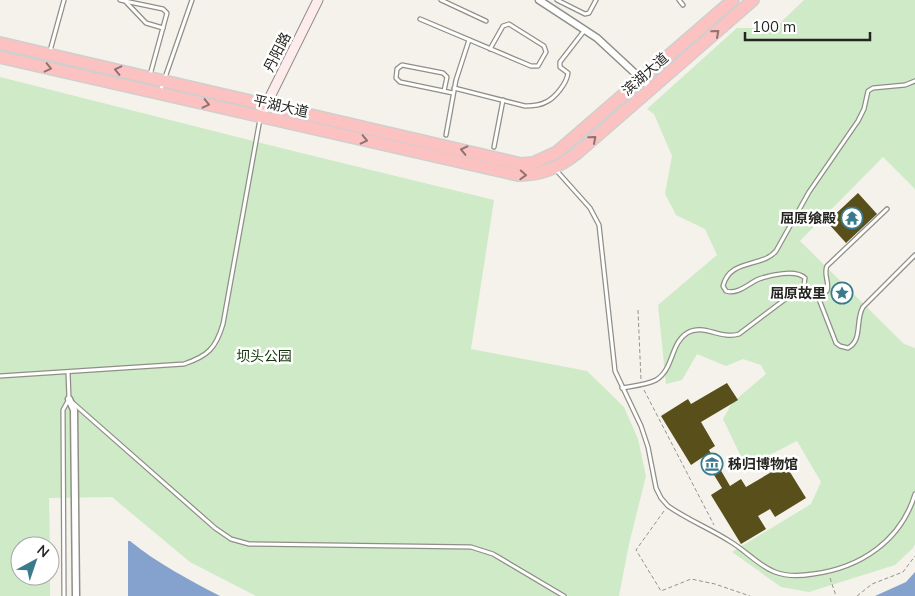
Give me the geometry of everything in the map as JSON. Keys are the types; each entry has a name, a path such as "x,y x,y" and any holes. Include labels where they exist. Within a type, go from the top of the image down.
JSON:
{"highway":[{"name":"滨湖大道","path":"546,158 567,145 733,0"},
{"name":"滨湖大道","path":"555,168 576,154 753,0"},
{"name":"平湖大道","path":"0,43 521,164 533,163 546,158"},
{"name":"平湖大道","path":"0,57 518,175 533,175 555,168"}],"main road":[{"name":"丹阳路","path":"260,116 318,0"}],"street":[{"path":"539,0 585,29 652,89"},
{"path":"69,399 74,410 76,596"}],"lane":[{"path":"49,54 64,0"},
{"path":"120,0 163,9 167,13 150,78"},
{"path":"160,94 192,0"},
{"path":"441,0 486,21"},
{"path":"557,0 585,14 589,13 596,0"},
{"path":"679,0 683,5"},
{"path":"125,1 146,23 163,28"},
{"path":"420,19 490,49 531,66 538,66 546,52 544,46 509,24 503,26 490,49"},
{"path":"454,88 525,106 535,106 546,102 552,98 567,80 568,73 560,67 560,62 585,29"},
{"path":"446,136 454,88 461,59 469,40"},
{"path":"444,91 448,78 443,73 402,65 398,69 396,78 400,82 453,93"},
{"path":"622,388 651,382 664,374 676,346 688,332 697,330 726,336 739,334 804,285 805,278 802,275 794,274 760,279 734,292 726,291 723,286 725,279 738,267 769,258 776,251 809,192 858,120 864,109 868,91 873,88 905,85 915,81"},
{"path":"494,147 503,100"},
{"path":"0,376 184,364 199,359 211,350 219,338 223,324 260,116"},
{"path":"546,158 590,208 599,225 614,363 618,380 643,431 656,488 660,498 668,506 737,546 764,566 776,572 801,575 826,572 850,565 871,554 897,530 909,511 915,494"},
{"path":"817,294 827,291 827,266 887,209"},
{"path":"804,285 817,294 834,339 840,346 848,348 856,340 863,307 915,255"},
{"path":"64,596 63,410 69,399 68,372"},
{"path":"69,399 215,528 231,539 249,544 463,546 478,548 493,554 564,596"}],"path":[{"path":"638,310 641,384 715,528"},
{"path":"668,506 636,550 661,590 690,579 715,584 750,596"},
{"path":"857,596 872,584 903,572 915,556"},
{"path":"830,578 836,596"}],"green space":[{"path":"804,0 915,0 915,189 883,157 800,241 904,344 915,348 915,544 895,565 809,592 781,587 732,552 811,504 821,482 797,441 746,467 723,419 732,403 766,374 761,365 743,359 726,366 697,354 682,380 666,384 658,305 717,255 705,229 676,215 665,194 672,156 654,114 647,109 737,28 775,28"},
{"name":"坝头公园","path":"0,77 494,200 471,349 587,371 624,407 638,439 646,476 629,544 619,596 256,596 190,562 112,497 49,498 50,536 10,536 10,586 50,586 50,596 0,596"}],"water":[{"path":"128,541 173,571 220,596 128,596"},
{"path":"915,572 915,596 875,596 906,582"}],"building":[{"name":"屈原飨殿","path":"858,193 877,214 846,243 827,222"},
{"name":"秭归博物馆","path":"727,383 738,400 701,422 715,446 709,450 730,486 741,479 746,487 785,464 806,498 775,517 770,509 758,516 766,529 741,544 711,495 722,488 703,457 691,465 661,416 688,399 691,404"}],"place":[{"name":"屈原飨殿","path":"852,218"},
{"name":"屈原故里","path":"842,293"},
{"name":"秭归博物馆","path":"712,464"}]}
